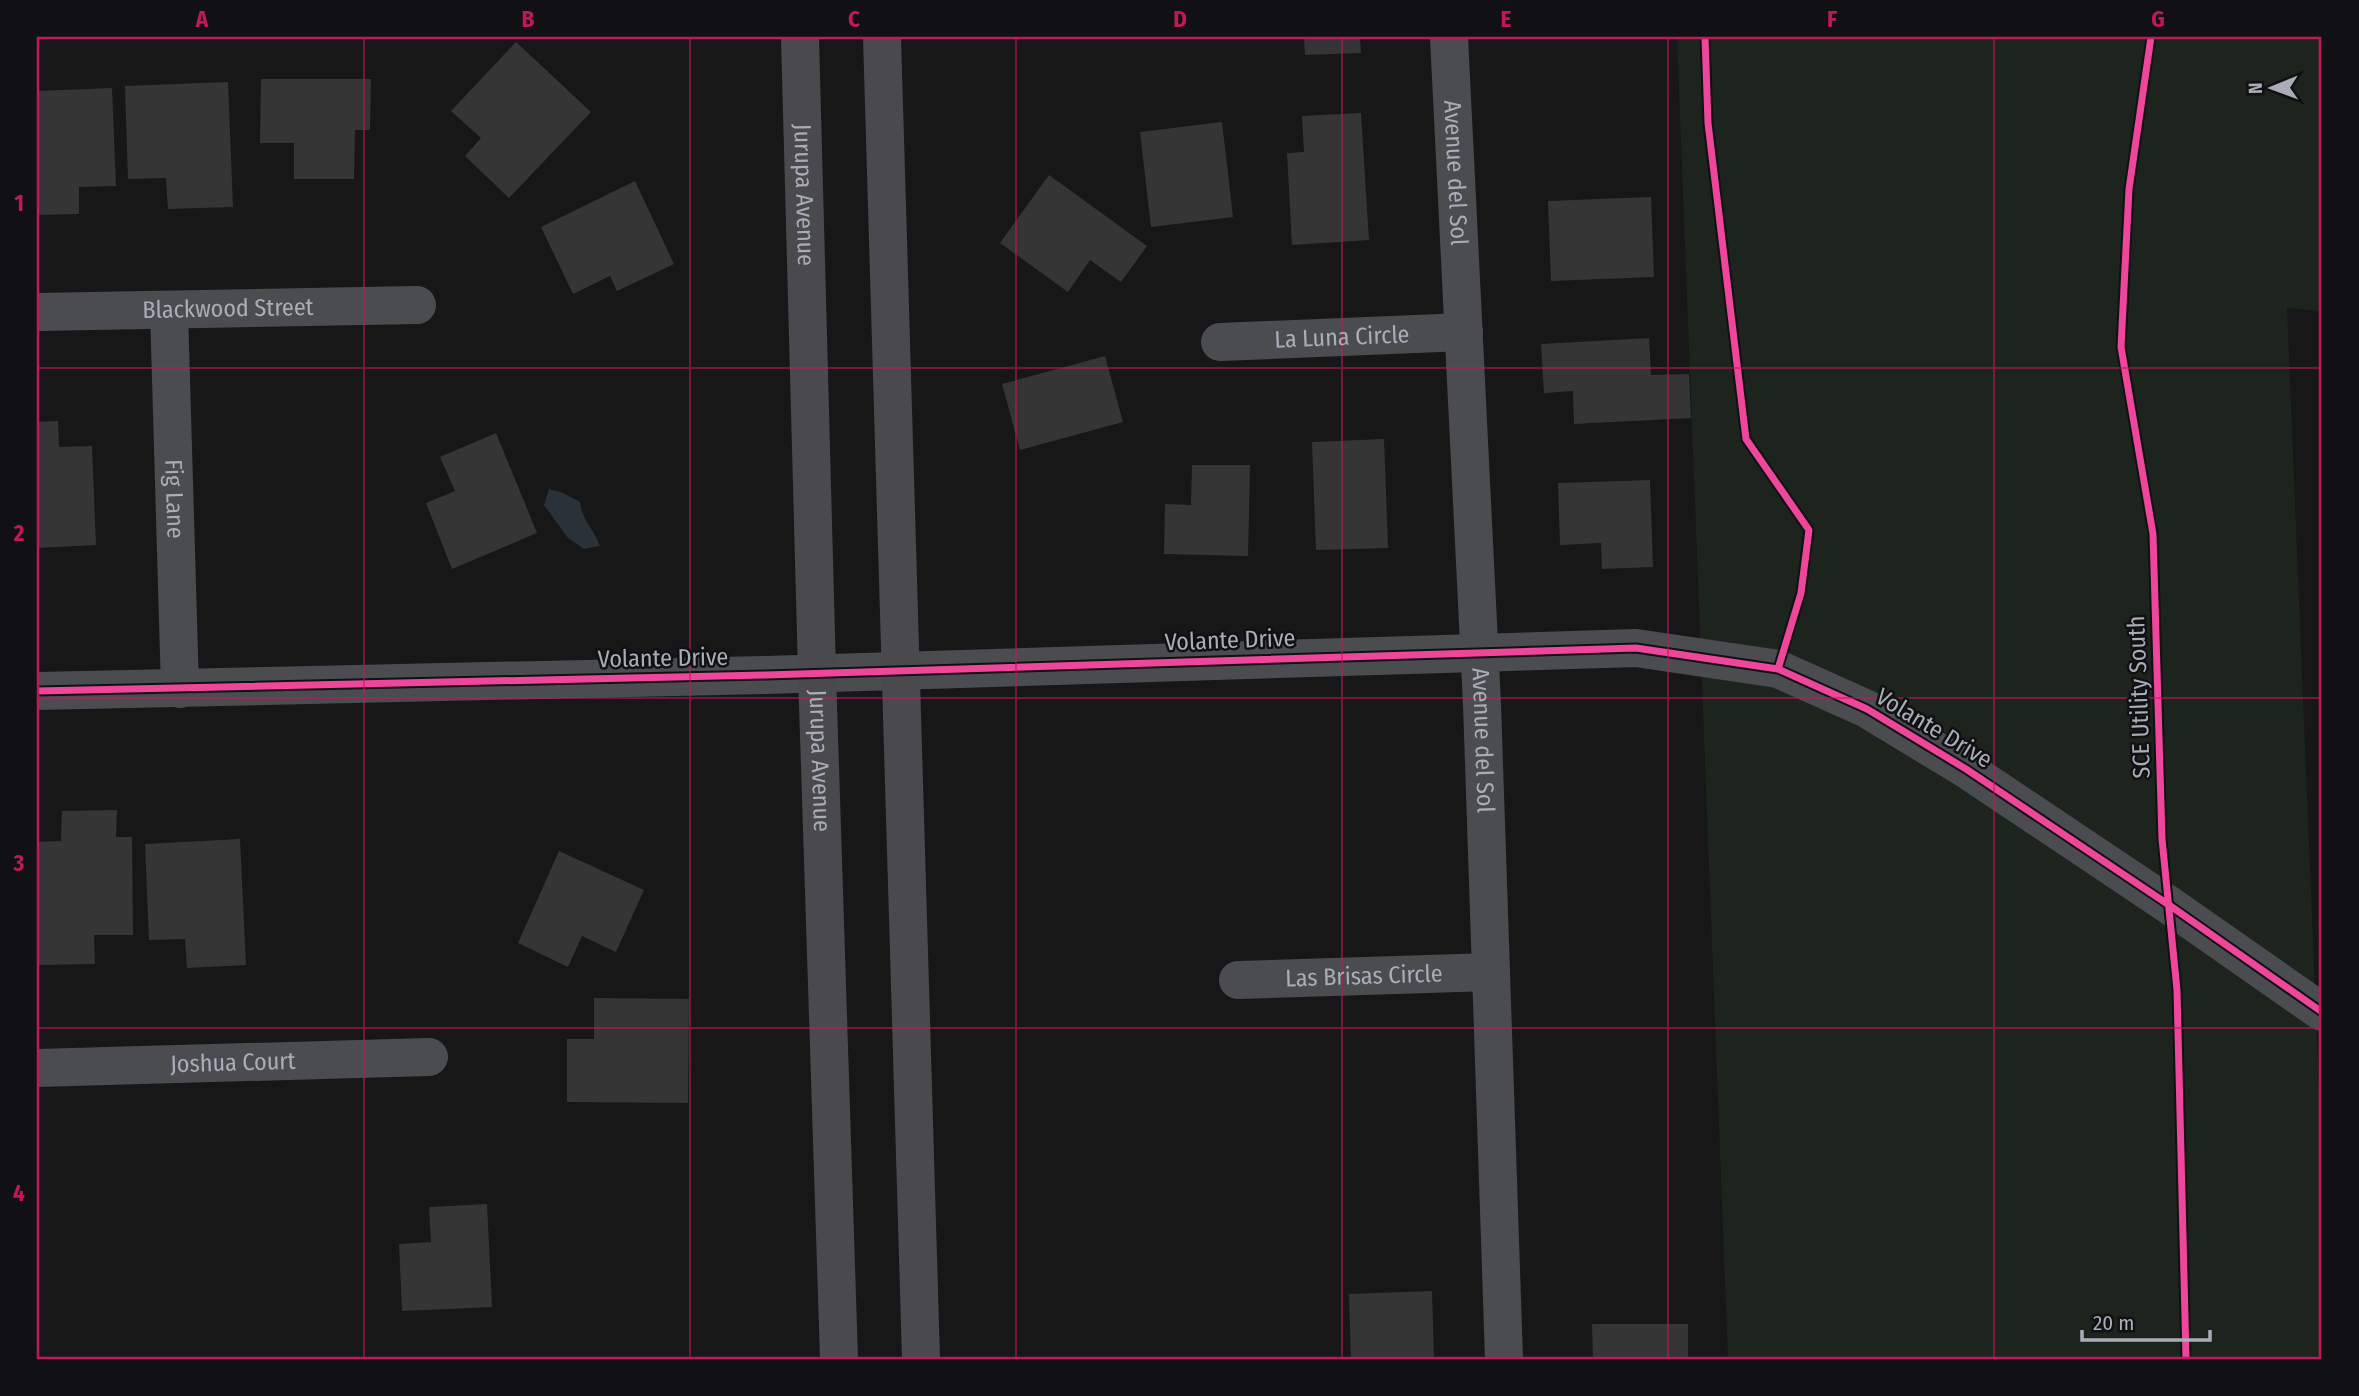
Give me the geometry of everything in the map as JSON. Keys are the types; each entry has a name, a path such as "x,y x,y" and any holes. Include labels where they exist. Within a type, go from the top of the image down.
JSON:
{"main road":[{"name":"Jurupa Avenue","path":"800,37 839,1359"},
{"path":"882,37 921,1359"}],"street":[{"name":"Avenue del Sol","path":"1449,37 1480,653 1504,1359"},
{"name":"Blackwood Street","path":"37,312 417,305"},
{"name":"Fig Lane","path":"169,310 180,689"},
{"name":"La Luna Circle","path":"1220,342 1464,332"},
{"name":"Volante Drive","path":"37,691 901,671 1636,648 1778,669 1867,709 1966,769 2169,905 2322,1012"},
{"name":"Las Brisas Circle","path":"1238,980 1490,972"},
{"name":"Joshua Court","path":"37,1069 429,1057"}],"shaded area":[{"path":"1677,37 2322,37 2322,311 2287,308 2322,1161 2322,1359 1728,1359"},
{"path":"549,489 580,502 583,514 600,546 584,549 568,538 544,505"}],"building":[{"path":"1304,37 1360,37 1361,53 1305,55"},
{"path":"516,42 591,112 509,198 465,156 481,138 451,111"},
{"path":"261,79 371,79 370,130 355,130 354,179 294,179 294,143 260,143"},
{"path":"228,82 233,207 168,209 166,178 128,179 125,86"},
{"path":"112,88 116,186 79,187 79,214 37,215 37,91"},
{"path":"1361,113 1369,240 1292,245 1287,153 1304,152 1302,116"},
{"path":"1222,122 1233,217 1151,227 1140,132"},
{"path":"1049,175 1147,246 1121,282 1090,260 1068,292 1000,243"},
{"path":"635,181 674,264 617,291 610,276 573,294 541,227"},
{"path":"1651,197 1654,277 1551,281 1548,201"},
{"path":"1649,338 1651,375 1689,374 1691,418 1574,424 1573,391 1544,393 1541,344"},
{"path":"1105,356 1123,422 1020,450 1002,384"},
{"path":"58,421 59,447 92,446 96,545 37,548 37,422"},
{"path":"496,433 537,533 452,569 426,503 455,491 440,457"},
{"path":"1384,439 1388,548 1316,550 1312,442"},
{"path":"1192,465 1250,465 1248,556 1164,554 1165,504 1191,505"},
{"path":"1650,480 1653,567 1602,569 1601,543 1560,545 1558,483"},
{"path":"117,810 116,837 132,837 133,935 94,935 95,964 37,965 37,842 61,841 62,811"},
{"path":"240,839 246,965 187,968 185,939 149,940 145,844"},
{"path":"559,851 644,890 616,952 582,936 568,967 518,943"},
{"path":"594,998 689,999 688,1103 567,1102 567,1039 594,1039"},
{"path":"487,1204 492,1307 402,1311 399,1244 431,1242 429,1207"},
{"path":"1432,1291 1434,1359 1351,1359 1349,1294"},
{"path":"1592,1324 1688,1324 1688,1359 1593,1359"}],"cycle path":[{"path":"1705,37 1708,123 1746,439 1809,530 1801,593 1778,669"},
{"name":"SCE Utility South","path":"2151,37 2129,189 2121,347 2153,534 2162,839 2177,990 2186,1359"},
{"path":"37,691 766,675 1636,648 1778,669 1867,709 1966,769 2169,905 2322,1012"}]}
